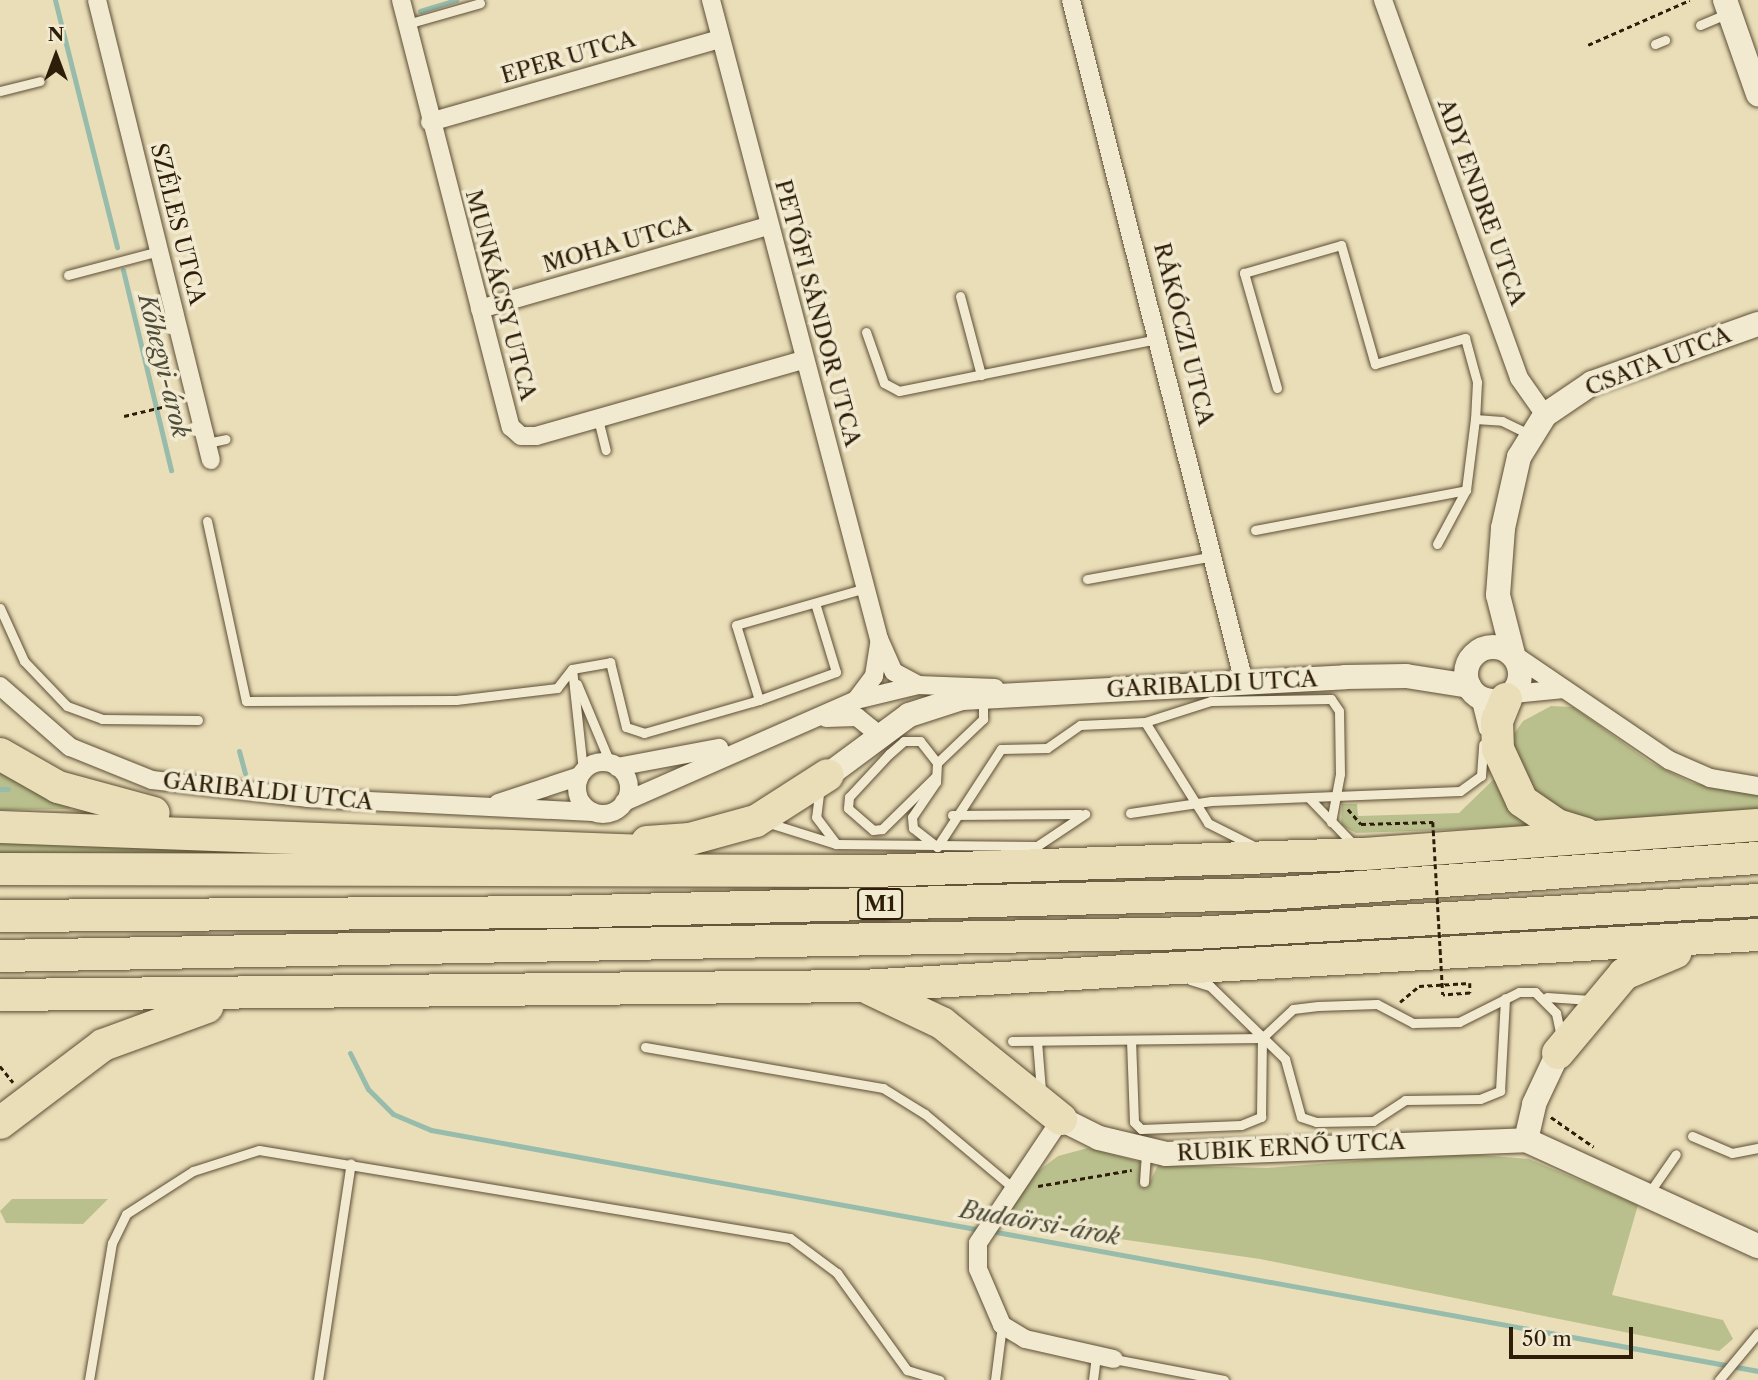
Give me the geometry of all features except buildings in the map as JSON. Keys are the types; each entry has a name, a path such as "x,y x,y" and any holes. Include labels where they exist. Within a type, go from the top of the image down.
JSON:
{"highway":[{"path":"1509,696 1497,721 1498,748 1522,801 1557,825 1601,838"},
{"path":"0,754 58,787 116,806 251,832"},
{"path":"583,847 690,839 756,821 828,775"},
{"path":"0,869 873,871 1000,864 1363,854 1758,825"},
{"path":"0,827 251,832 1000,864"},
{"name":"M1","path":"0,916 553,912 1266,894 1758,858"},
{"name":"M1","path":"0,957 1194,933 1758,900"},
{"path":"0,995 306,996 862,986 1137,974 1758,935"},
{"path":"1558,1053 1600,998 1648,960 1724,939"},
{"path":"862,986 942,1023 1061,1119"},
{"path":"0,1123 75,1062 134,1030 206,1007 306,996"}],"street":[{"name":"SZÉLES UTCA","path":"97,0 209,452"},
{"name":"MUNKÁCSY UTCA","path":"401,0 430,122 511,427 521,436 536,436 803,360"},
{"name":"PETŐFI SÁNDOR UTCA","path":"710,0 803,360 880,639 894,672 918,685"},
{"name":"RÁKÓCZI UTCA","path":"1072,0 1215,555 1244,682"},
{"name":"ADY ENDRE UTCA","path":"1383,0 1538,425"},
{"path":"1727,6 1758,94"},
{"name":"EPER UTCA","path":"430,122 720,38"},
{"name":"MOHA UTCA","path":"480,309 768,226"},
{"name":"CSATA UTCA","path":"1538,425 1592,383 1758,324"},
{"path":"1538,425 1507,505 1498,595 1475,655 1471,690 1489,701 1539,686 1571,690"},
{"path":"1498,595 1521,678 1509,696"},
{"name":"PETŐFI SÁNDOR UTCA","path":"856,700 874,676 880,639"},
{"path":"1475,655 1498,646 1571,690 1669,760 1710,778 1758,786"},
{"name":"GARIBALDI UTCA","path":"1406,676 1475,655"},
{"name":"GARIBALDI UTCA","path":"828,775 878,734 939,702 983,695 1406,676 1471,690"},
{"name":"GARIBALDI UTCA","path":"624,802 766,736 856,700 918,685 1017,693"},
{"name":"GARIBALDI UTCA","path":"0,686 69,747 152,780 294,797 593,811"},
{"name":"GARIBALDI UTCA","path":"808,720 857,718 878,734"},
{"name":"GARIBALDI UTCA","path":"614,765 766,736"},
{"path":"614,765 628,783 624,802 613,811 593,811 579,797 581,773 614,765"},
{"name":"GARIBALDI UTCA","path":"481,807 581,773"},
{"path":"1526,1140 1534,1104 1558,1053"},
{"path":"1061,1119 1012,1187 978,1243 978,1269 1002,1325 1025,1339 1105,1357"},
{"name":"RUBIK ERNŐ UTCA","path":"1061,1119 1145,1159 1340,1143 1526,1140 1649,1193 1758,1246"}],"lane":[{"path":"407,24 480,3"},
{"path":"1700,25 1727,6"},
{"path":"1655,44 1665,40"},
{"path":"0,91 40,81"},
{"path":"1277,388 1244,273 1341,245 1375,364 1465,338 1477,382 1466,490 1437,544"},
{"path":"68,275 159,251"},
{"path":"960,296 982,375"},
{"path":"866,331 890,389 982,375 1160,339"},
{"path":"598,419 606,450"},
{"path":"1475,419 1538,425"},
{"path":"209,452 226,439"},
{"path":"1255,530 1466,490"},
{"path":"207,521 246,701 456,700 556,688 572,669 610,662 626,727 635,733 759,700 836,672 815,603"},
{"path":"1087,579 1215,555"},
{"path":"759,700 736,625 866,589"},
{"path":"0,608 24,661 67,706 102,719 198,720"},
{"path":"572,669 614,765"},
{"path":"572,669 581,773"},
{"path":"1130,813 1198,802 1441,793 1475,784 1484,762 1471,690"},
{"path":"937,846 913,828 912,817 934,790 937,763 983,719 983,695"},
{"path":"937,846 952,816 1001,749 1047,748 1080,725 1145,722 1211,701 1331,699 1339,711 1339,797 1331,821"},
{"path":"1145,722 1198,802 1224,835 1291,856"},
{"path":"936,776 882,829 873,830 848,808 849,797 904,741 920,741 937,763"},
{"path":"828,775 814,803 816,817 836,844"},
{"path":"1308,798 1363,854"},
{"path":"756,821 836,844 1037,846 1085,814 952,816"},
{"path":"1137,974 1210,986 1285,1059 1301,1117 1373,1121 1405,1100 1480,1099 1500,1091 1505,998"},
{"path":"1012,1041 1262,1038 1293,1009 1377,1004 1393,1010 1413,1023 1459,1022 1505,998 1527,992 1547,998 1600,998"},
{"path":"1547,998 1560,1025 1558,1053"},
{"path":"1132,1040 1133,1122 1141,1129 1241,1125 1261,1117 1262,1038"},
{"path":"1037,1041 1037,1083 1061,1119"},
{"path":"645,1047 883,1088 925,1114 1012,1187"},
{"path":"1692,1136 1732,1153 1758,1148"},
{"path":"89,1380 112,1243 139,1202 193,1171 247,1152 351,1163 790,1238 837,1273 907,1370 940,1380"},
{"path":"1649,1193 1676,1154"},
{"path":"1144,1182 1145,1159"},
{"path":"318,1380 351,1163"},
{"path":"995,1380 1002,1325"},
{"path":"1719,1380 1758,1333"},
{"path":"1093,1380 1105,1357 1224,1380"}],"path":[{"path":"1588,46 1690,0"},
{"path":"124,416 171,404"},
{"path":"1339,797 1361,824 1433,822 1443,996 1470,993 1470,983 1419,985 1393,1010"},
{"path":"1012,1187 1145,1159"}],"green space":[{"path":"1551,706 1573,707 1650,762 1692,783 1758,795 1758,816 1602,826 1540,810 1513,748 1514,734 1523,721"},
{"path":"0,766 70,805 70,809 0,810"},
{"path":"1494,779 1529,827 1356,833 1341,825 1342,804 1357,804 1358,816 1459,813"},
{"path":"0,832 465,853 0,855"},
{"path":"1088,1148 1140,1162 1140,1182 1150,1182 1158,1165 1267,1168 1455,1153 1529,1159 1638,1205 1612,1295 1723,1320 1733,1339 1719,1351 1260,1259 1000,1222 1029,1178 1058,1156"},
{"path":"12,1199 108,1199 83,1224 6,1223 0,1211"}],"waterway":[{"name":"Kőhegyi-árok","path":"55,0 117,247"},
{"path":"420,11 456,0"},
{"name":"Kőhegyi-árok","path":"123,270 171,470"},
{"name":"Kőhegyi-árok","path":"239,751 245,773"},
{"name":"Budaörsi-árok","path":"0,789 8,789"},
{"name":"Budaörsi-árok","path":"350,1053 368,1089 393,1114 431,1130 981,1230"},
{"name":"Budaörsi-árok","path":"991,1231 1758,1371"}]}
